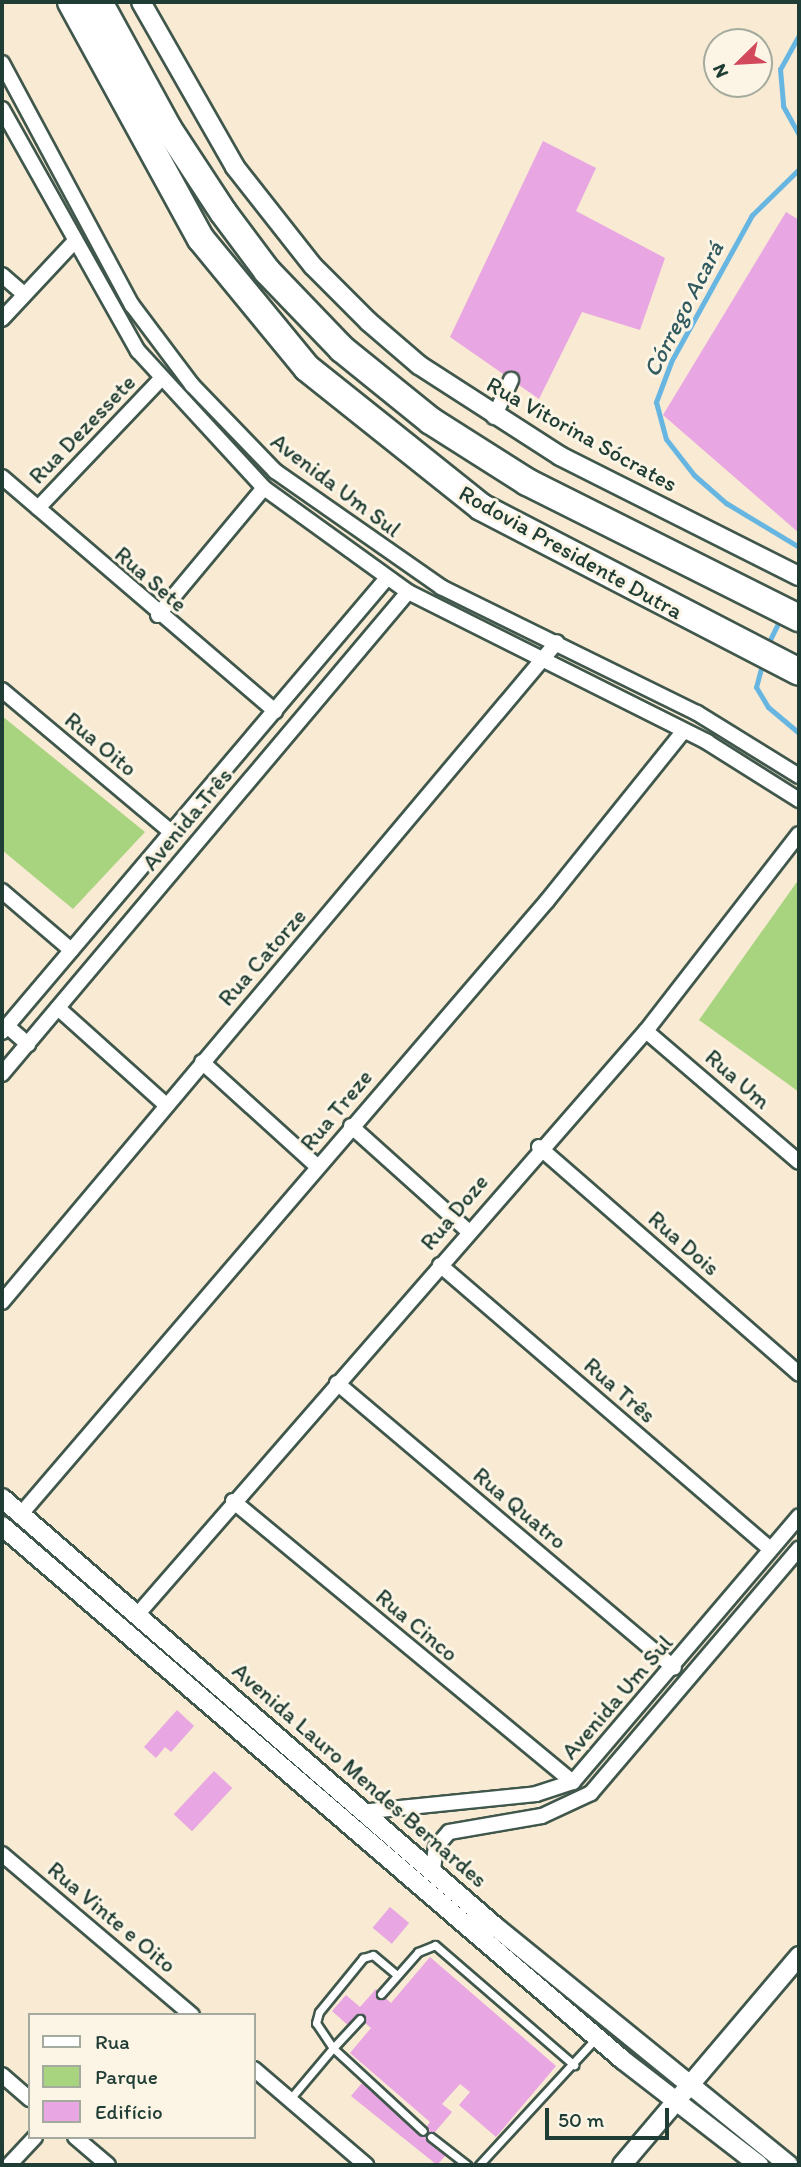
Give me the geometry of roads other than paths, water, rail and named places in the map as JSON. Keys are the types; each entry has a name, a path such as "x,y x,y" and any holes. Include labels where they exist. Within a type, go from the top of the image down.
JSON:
{"highway":[{"name":"Rodovia Presidente Dutra","path":"71,2 201,239 307,368 481,507 799,672"},
{"name":"Rodovia Presidente Dutra","path":"99,2 168,128 223,212 267,271 342,349 431,421 516,476 790,614"}],"street":[{"name":"Rua Vitorina Sócrates","path":"141,2 235,167 313,266 419,365 494,417 799,576"},
{"name":"Avenida Um Sul","path":"2,63 29,120 132,305 225,422 275,471 344,522 490,611 697,713 799,776"},
{"name":"Avenida Um Sul","path":"2,109 73,243 159,381 264,488 327,537 408,592 542,663 683,732 799,800"},
{"path":"11,128 29,120"},
{"path":"2,319 73,243"},
{"path":"2,275 24,294"},
{"path":"114,312 132,305"},
{"path":"494,417 511,380"},
{"name":"Rua Dezessete","path":"38,508 159,381"},
{"path":"211,434 225,422"},
{"name":"Rua Sete","path":"2,477 158,615 275,711"},
{"path":"158,615 264,488"},
{"path":"327,537 344,522"},
{"name":"Avenida Três","path":"4,1029 386,579"},
{"name":"Avenida Três","path":"2,1074 408,592"},
{"path":"477,628 490,611"},
{"name":"Rua Catorze","path":"2,1302 165,1104 542,663 557,642"},
{"path":"315,663 337,677"},
{"path":"597,690 607,670"},
{"name":"Rua Oito","path":"2,690 171,832"},
{"name":"Rua Treze","path":"21,1514 683,732"},
{"path":"215,780 235,797"},
{"name":"Rua Doze","path":"137,1615 539,1147 646,1031 799,834"},
{"path":"133,877 156,892"},
{"path":"2,891 71,950"},
{"path":"58,1008 165,1104"},
{"path":"4,1029 28,1044"},
{"name":"Rua Um","path":"646,1031 799,1162"},
{"path":"202,1062 317,1167"},
{"path":"351,1126 468,1231"},
{"name":"Rua Dois","path":"539,1147 799,1374"},
{"name":"Rua Três","path":"440,1265 769,1549"},
{"name":"Rua Quatro","path":"337,1383 674,1668"},
{"name":"Avenida Lauro Mendes Bernardes","path":"2,1498 370,1811 464,1898 688,2087 789,2165"},
{"name":"Rua Cinco","path":"233,1501 573,1782"},
{"name":"Avenida Um Sul","path":"370,1811 536,1794 573,1782 674,1668 769,1549 799,1516"},
{"name":"Avenida Lauro Mendes Bernardes","path":"2,1526 450,1914 674,2103 759,2165"},
{"name":"Avenida Um Sul","path":"433,1870 436,1847 449,1832 542,1816 591,1793 645,1732 705,1656 799,1549"},
{"path":"64,1581 78,1564"},
{"path":"692,1645 705,1656"},
{"path":"629,1720 645,1732"},
{"path":"286,1773 302,1755"},
{"path":"536,1794 542,1816"},
{"path":"355,1831 370,1811"},
{"name":"Rua Vinte e Oito","path":"2,1854 190,2013"},
{"path":"450,1914 464,1898"},
{"path":"622,2165 799,1956"},
{"path":"256,2071 366,2165"},
{"path":"2,2075 28,2097"},
{"path":"9,2165 33,2139"},
{"path":"77,2139 108,2165"}],"lane":[{"path":"382,1994 418,1952 435,1945 574,2064"},
{"path":"397,1975 373,1955 363,1958 318,2012 316,2023 333,2048 423,2131"},
{"path":"289,2099 360,2019"},
{"path":"479,2165 597,2037"},
{"path":"431,2137 467,2165"}],"waterway":[{"path":"799,35 780,69 783,106 799,135"},
{"name":"Córrego Acará","path":"799,169 752,215 671,362 656,402 666,439 694,475 726,503 799,547"},
{"path":"766,648 781,617"},
{"name":"Córrego Acará","path":"763,661 756,687 768,707 799,733"}]}
